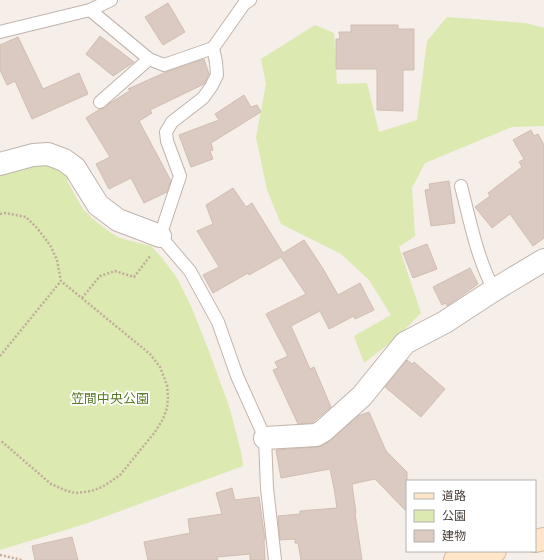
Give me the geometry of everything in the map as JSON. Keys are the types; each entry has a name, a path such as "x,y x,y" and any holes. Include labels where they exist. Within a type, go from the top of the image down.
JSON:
{"street":[{"path":"0,164 33,155 48,154 64,160 76,168 98,205 118,220 160,236"},
{"path":"265,438 316,435 323,431 362,396 405,343 445,322 544,260"},
{"path":"455,560 491,552"}],"lane":[{"path":"0,32 90,10 111,0"},
{"path":"90,10 149,59 164,65 213,48 244,4 250,0"},
{"path":"213,48 217,75 211,87 204,98 172,122 166,132 167,141 180,176 160,236 190,271 218,322 237,376 265,438 267,488 275,560"},
{"path":"100,102 149,59"},
{"path":"461,186 478,250 494,290"}],"path":[{"path":"0,214 5,213 26,217 38,228 50,245 57,260 61,281 150,354 160,367 167,385 168,398 167,408 163,419 155,432 120,475 102,487 91,491 76,493 51,484 0,440"},
{"path":"82,298 100,276 115,271 134,277 158,247 160,236"},
{"path":"0,356 61,281"},
{"path":"0,555 22,560"}],"green space":[{"path":"447,17 526,23 544,28 544,126 512,127 425,163 412,188 415,236 399,247 421,313 394,340 364,363 354,336 391,315 369,280 341,254 281,224 267,190 256,137 266,84 261,59 315,25 334,33 337,84 367,83 379,132 417,120 427,41"},
{"name":"笠間中央公園","path":"38,164 56,165 74,175 67,181 83,209 94,220 120,238 151,246 177,278 191,306 230,409 243,466 85,524 0,550 0,174"}],"building":[{"path":"168,3 185,32 163,45 145,17"},
{"path":"351,25 398,25 398,29 414,29 414,70 403,70 403,111 377,110 377,69 336,69 336,39 340,39 339,32 351,32"},
{"path":"100,36 134,62 113,76 86,54"},
{"path":"18,37 43,89 79,73 88,94 32,119 15,81 7,85 0,70 0,45"},
{"path":"204,59 209,74 204,84 150,110 152,113 139,121 171,181 167,192 144,203 131,178 109,189 96,164 110,157 86,118 100,109 105,108 110,103 131,90 128,89 166,72"},
{"path":"244,95 251,107 257,105 261,112 211,143 213,150 210,151 213,159 191,167 179,135 219,120 215,114"},
{"path":"531,130 534,136 538,134 544,145 544,238 533,246 510,214 492,228 475,207 490,196 488,193 522,167 519,162 524,159 513,140"},
{"path":"449,181 455,223 431,226 425,190 430,189 429,184"},
{"path":"233,188 246,207 252,203 283,253 304,240 338,295 360,283 374,310 355,319 354,316 329,329 320,311 291,326 310,369 314,367 331,407 312,423 298,424 273,370 278,368 275,362 288,356 266,314 306,294 281,257 249,275 248,273 213,293 203,275 219,267 197,231 213,224 206,205"},
{"path":"427,244 437,269 413,278 403,253"},
{"path":"470,268 478,284 447,306 446,303 442,305 433,287"},
{"path":"407,360 412,364 414,362 445,389 421,417 385,387"},
{"path":"369,412 386,451 407,472 406,511 375,479 352,484 362,560 301,560 298,543 295,543 295,539 280,540 278,516 300,514 300,511 337,508 330,469 281,478 276,450 322,446 358,416"},
{"path":"232,488 235,500 259,497 265,540 265,560 250,560 250,554 217,557 218,560 148,560 144,542 190,533 188,519 222,514 216,493"},
{"path":"72,537 78,560 35,560 32,546"}]}
